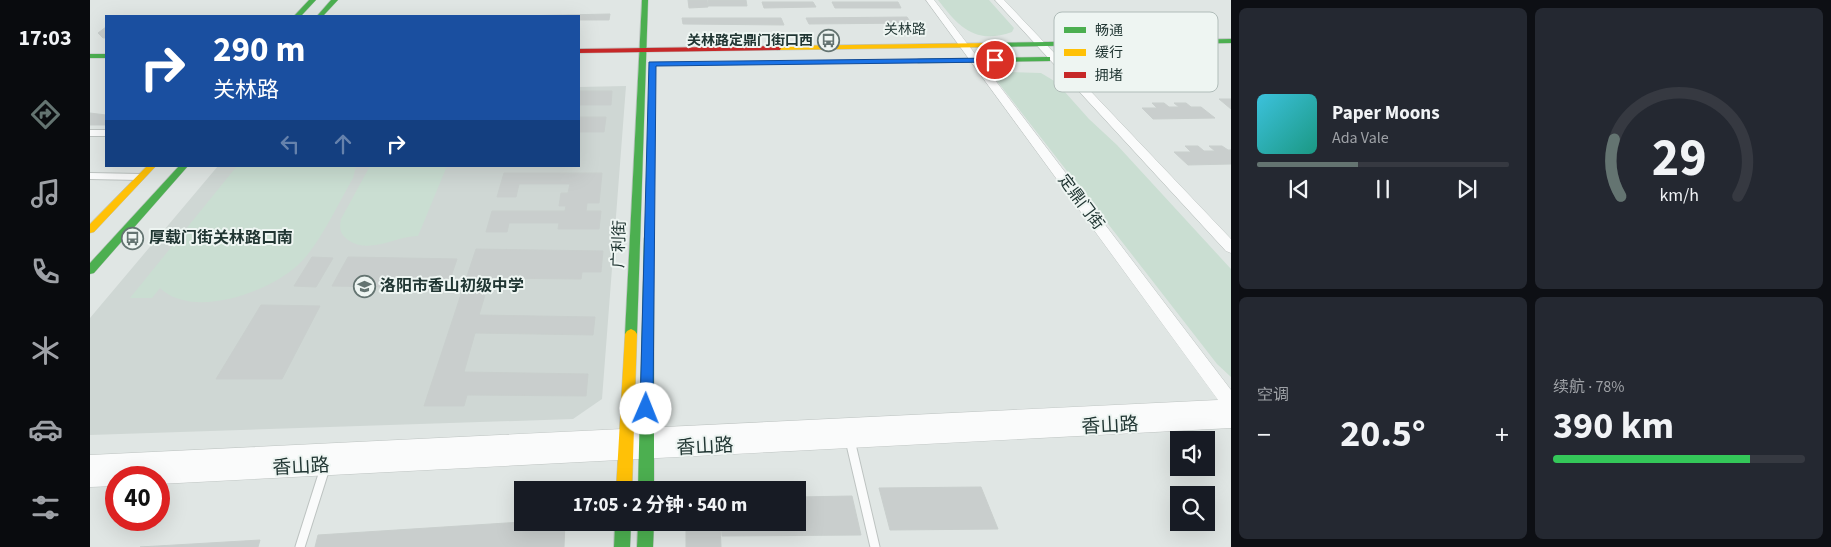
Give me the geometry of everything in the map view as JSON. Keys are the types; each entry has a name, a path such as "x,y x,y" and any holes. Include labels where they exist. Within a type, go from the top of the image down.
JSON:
{"main road":[{"path":"298,15 313,0"},
{"path":"321,15 335,0"},
{"name":"广利街","path":"645,0 647,50"},
{"name":"广利街","path":"624,481 643,64 647,50 653,0"},
{"name":"关林路","path":"1218,41 1231,41"},
{"name":"关林路","path":"580,51 1054,43"},
{"path":"90,56 105,56"},
{"name":"关林路","path":"907,61 1054,59"},
{"name":"广利街","path":"643,64 651,146"},
{"path":"90,230 151,167"},
{"path":"90,270 183,167"},
{"name":"广利街","path":"646,481 650,224"},
{"path":"622,547 623,531"},
{"path":"645,547 646,531"}],"street":[{"name":"定鼎门街","path":"930,0 1231,405"},
{"path":"999,0 1054,59"},
{"path":"1085,92 1231,248"},
{"name":"香山路","path":"90,464 646,443 1231,405"},
{"name":"香山路","path":"646,443 850,440 1231,420"},
{"name":"香山路","path":"90,478 325,466 626,444"}],"lane":[{"path":"90,134 105,133"},
{"path":"90,176 142,177"},
{"path":"850,440 875,547"},
{"path":"300,547 325,466"}],"shaded area":[{"name":"洛阳市香山初级中学","path":"626,86 602,399 573,419 90,435 90,318 217,167 580,167 580,87"}],"green space":[{"path":"938,0 989,0 1014,28 1012,32 999,35 978,35 969,31 953,18"},
{"path":"999,73 1041,73 1054,81 1054,92 1065,92 1089,119 1117,145 1231,269 1231,377 1217,364 997,81 995,76"},
{"path":"236,167 356,167 353,178 310,251 303,260 274,282 234,298 213,302 193,302 175,298 160,288 152,298 130,298"},
{"path":"369,167 447,167 418,236 365,246 356,244 343,236 340,228 341,219"}],"building":[{"path":"688,0 707,0 708,7 689,8"},
{"path":"708,0 746,0 747,6 708,6"},
{"path":"762,2 813,2 816,7 764,8"},
{"path":"832,2 898,2 901,8 835,8"},
{"path":"610,14 609,20 580,20 580,15 564,15"},
{"path":"907,17 911,23 809,24 806,18"},
{"path":"682,18 781,18 784,25 683,24"},
{"path":"105,28 105,38 98,33"},
{"path":"580,91 612,91 611,105 580,105"},
{"path":"1219,99 1231,99 1231,109"},
{"path":"1152,103 1164,103 1169,107 1179,107 1174,103 1186,103 1191,107 1201,107 1215,118 1153,119 1142,108 1157,108"},
{"path":"90,113 105,115 105,125 90,125"},
{"path":"580,117 606,117 604,132 580,132"},
{"path":"1185,146 1198,146 1204,151 1215,151 1209,146 1222,146 1231,150 1231,164 1188,165 1174,152 1191,152"},
{"path":"504,173 602,173 599,203 587,203 586,211 601,211 599,229 558,229 559,223 509,223 507,232 486,232 492,211 565,211 566,206 559,206 561,193 568,193 570,184 519,184 516,197 497,197"},
{"path":"476,249 603,251 601,272 582,272 581,279 490,278 479,315 595,317 593,335 475,333 464,372 588,374 586,396 467,395 464,406 424,406"},
{"path":"312,257 333,258 316,287 294,286"},
{"path":"348,257 457,259 447,288 332,286"},
{"path":"261,305 320,306 282,379 216,379"},
{"path":"981,487 998,529 890,530 879,488"},
{"path":"852,496 861,535 722,536 722,531 806,531 806,497"},
{"path":"514,523 514,531 565,531 564,547 315,547 318,535"},
{"path":"686,531 720,531 721,547 686,547"},
{"path":"260,540 258,547 140,547"}],"traffic: fast":[{"path":"298,15 313,0"},
{"path":"321,15 335,0"},
{"path":"631,334 645,0"},
{"path":"1218,41 1231,41"},
{"path":"992,45 1054,44"},
{"path":"90,56 105,56"},
{"path":"918,61 1047,59"},
{"path":"90,270 183,167"},
{"path":"646,481 649,238"},
{"path":"622,547 623,531"},
{"path":"645,547 646,531"}],"traffic: slow":[{"path":"777,48 992,45"},
{"path":"90,230 151,167"},
{"path":"624,481 631,334"}],"traffic: jam":[{"path":"580,51 777,48"}],"place":[{"name":"关林路定鼎门街口西","path":"829,41"},
{"name":"厚载门街关林路口南","path":"133,238"},
{"name":"洛阳市香山初级中学","path":"364,286"}],"route":[{"path":"646,409 652,64 995,60"}]}
